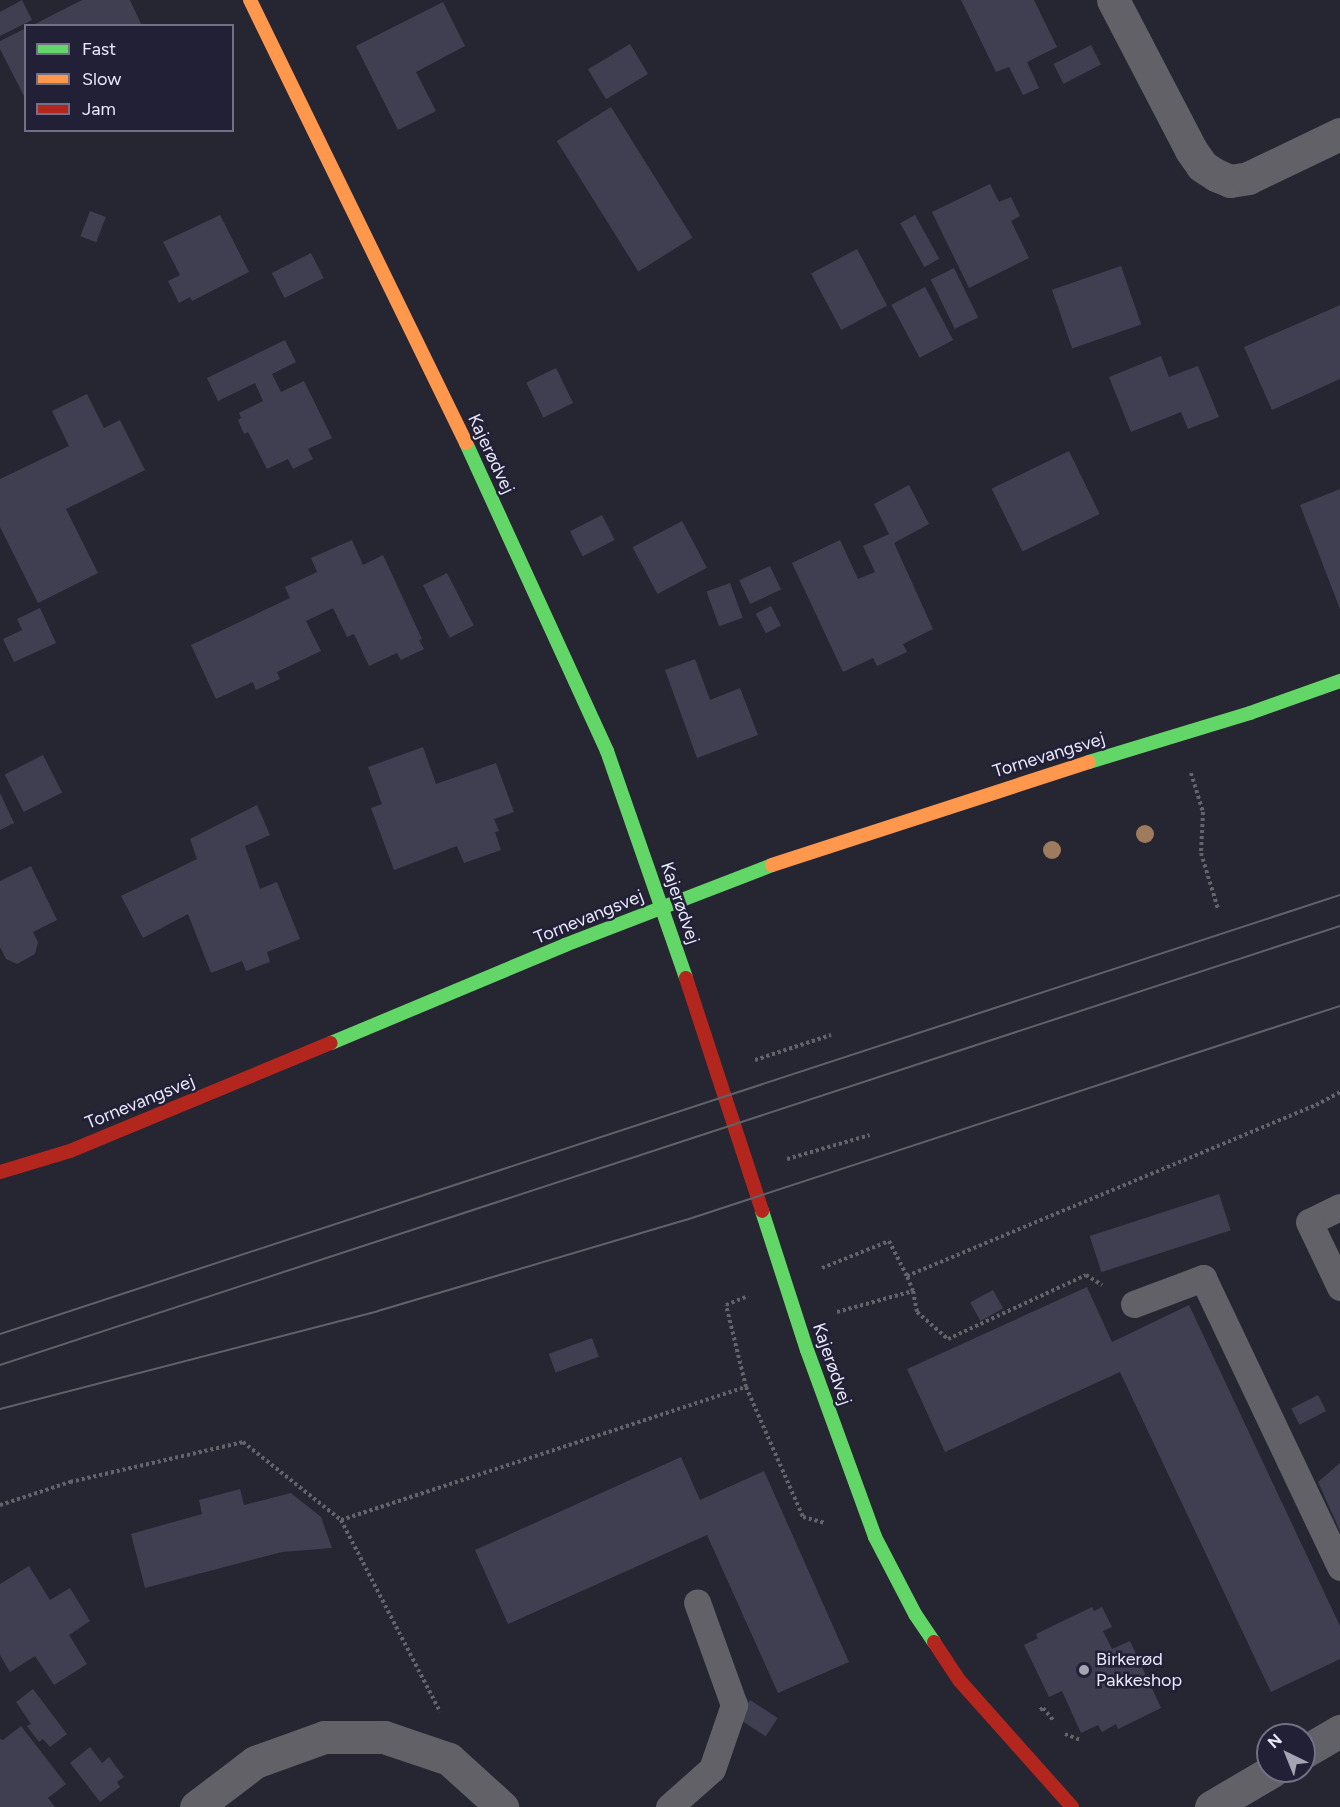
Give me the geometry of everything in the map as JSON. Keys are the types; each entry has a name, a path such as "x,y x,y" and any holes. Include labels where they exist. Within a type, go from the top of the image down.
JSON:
{"street":[{"name":"Kajerødvej","path":"250,0 441,389 604,743 663,906 799,1326 875,1537 915,1614 959,1680 1072,1807"},
{"path":"1113,0 1191,150 1202,166 1216,176 1230,181 1248,178 1340,134"},
{"name":"Tornevangsvej","path":"0,1172 70,1150 663,906 804,854 1250,713 1340,681"},
{"path":"1316,1745 1340,1731"},
{"path":"196,1807 255,1762 324,1737 384,1737 449,1759 502,1807"},
{"path":"1211,1807 1256,1780"}],"lane":[{"path":"1340,1207 1309,1222 1340,1287"},
{"path":"1134,1304 1203,1278 1340,1567"},
{"path":"669,1807 712,1769 735,1705 697,1602"}],"path":[{"path":"1180,734 1203,812 1201,853 1218,909"},
{"path":"752,1062 831,1035"},
{"path":"907,1276 1316,1105 1340,1092"},
{"path":"785,1160 870,1135"},
{"path":"813,1271 889,1241 913,1291 917,1312 948,1339 1086,1275 1134,1304"},
{"path":"842,1311 913,1291"},
{"path":"758,1292 726,1305 746,1387 803,1516 875,1537"},
{"path":"341,1521 746,1387"},
{"path":"0,1505 70,1482 243,1442 341,1521 446,1723 449,1759"}],"building":[{"path":"22,0 32,20 0,36 0,12"},
{"path":"82,0 130,0 141,24 35,24"},
{"path":"961,0 1034,0 1057,47 1027,62 1039,88 1023,95 1009,67 996,72"},
{"path":"443,2 465,46 416,72 436,111 398,130 356,46"},
{"path":"24,29 24,96 0,49 0,41"},
{"path":"630,44 648,74 606,99 588,69"},
{"path":"1091,45 1101,65 1064,84 1054,64"},
{"path":"611,107 693,238 638,272 557,141"},
{"path":"990,184 999,202 1011,197 1020,216 1011,221 1029,258 969,288 932,212"},
{"path":"90,211 106,217 96,242 80,236"},
{"path":"220,215 249,272 192,301 190,297 179,303 168,281 180,275 163,242"},
{"path":"915,215 939,259 924,267 900,223"},
{"path":"857,249 887,306 841,330 811,273"},
{"path":"311,253 324,278 285,298 272,273"},
{"path":"1121,266 1141,325 1072,348 1052,290"},
{"path":"954,268 978,317 955,329 931,279"},
{"path":"925,287 953,340 920,358 891,305"},
{"path":"1340,305 1340,379 1272,410 1244,347"},
{"path":"285,340 296,362 272,374 281,392 304,381 332,438 308,449 313,459 293,469 288,459 267,469 248,432 244,434 238,420 241,418 239,413 263,401 255,383 218,401 207,378"},
{"path":"1161,356 1169,377 1198,366 1219,417 1188,429 1181,412 1131,432 1109,377"},
{"path":"556,368 573,403 543,418 526,382"},
{"path":"87,394 104,428 120,420 145,470 66,509 98,573 38,603 0,527 0,479 69,446 52,411"},
{"path":"1069,451 1100,514 1022,552 992,489"},
{"path":"909,485 929,524 894,543 933,629 903,644 907,652 877,666 873,658 843,672 792,563 840,540 858,579 875,572 863,546 889,534 874,504"},
{"path":"1340,489 1340,609 1300,505"},
{"path":"602,515 615,540 583,556 570,531"},
{"path":"682,521 707,568 657,594 633,547"},
{"path":"352,540 363,565 383,555 422,639 419,640 424,649 401,660 397,653 369,666 354,634 347,637 333,608 306,621 321,651 277,672 280,679 256,690 253,682 216,699 191,645 290,598 285,587 317,572 311,558"},
{"path":"770,566 781,590 750,604 739,580"},
{"path":"447,573 474,626 450,638 423,585"},
{"path":"730,583 743,618 719,626 707,592"},
{"path":"771,606 781,626 766,633 756,614"},
{"path":"40,608 56,643 14,662 3,639 22,630 17,619"},
{"path":"695,659 710,700 740,688 758,735 697,758 665,670"},
{"path":"423,747 436,784 496,763 514,812 494,819 499,831 495,832 501,850 464,863 457,846 394,870 371,808 382,804 368,767"},
{"path":"43,755 62,792 24,812 5,775"},
{"path":"0,793 14,823 0,830"},
{"path":"257,805 270,835 245,846 260,889 277,882 300,939 267,952 270,962 246,971 242,961 211,973 188,914 143,938 121,896 197,859 190,839"},
{"path":"31,866 57,920 33,932 38,942 35,954 17,964 6,959 0,947 0,881"},
{"path":"1219,1194 1231,1230 1101,1272 1090,1236"},
{"path":"1087,1287 1112,1342 1189,1305 1340,1626 1340,1659 1271,1692 1120,1372 945,1452 907,1369"},
{"path":"993,1290 1003,1308 980,1321 970,1303"},
{"path":"592,1338 599,1357 556,1373 549,1354"},
{"path":"1318,1395 1326,1411 1299,1425 1291,1409"},
{"path":"681,1457 700,1500 764,1471 849,1662 778,1693 707,1535 508,1624 475,1550"},
{"path":"1340,1463 1340,1531 1318,1482"},
{"path":"240,1489 244,1505 291,1493 321,1517 332,1548 282,1552 145,1588 131,1534 202,1514 199,1500"},
{"path":"29,1566 50,1600 70,1588 90,1621 69,1635 87,1664 54,1685 35,1656 10,1672 0,1655 0,1584"},
{"path":"1092,1607 1094,1611 1102,1607 1112,1627 1103,1631 1112,1649 1130,1641 1161,1708 1118,1729 1116,1724 1102,1732 1098,1725 1081,1733 1062,1691 1049,1697 1024,1645 1038,1638 1036,1634"},
{"path":"33,1689 67,1734 50,1747 43,1739 39,1742 27,1726 31,1724 16,1702"},
{"path":"750,1700 778,1718 766,1736 738,1718"},
{"path":"21,1726 66,1784 48,1798 55,1807 0,1807 0,1739 3,1740"},
{"path":"90,1747 102,1763 109,1757 124,1777 117,1782 120,1787 100,1802 70,1763"}],"tram line":[{"path":"0,1334 1340,895"},
{"path":"0,1365 1340,926"},
{"path":"0,1409 378,1311 686,1220 1340,1006"}],"traffic: fast":[{"path":"466,443 607,751 686,978"},
{"path":"1089,762 1250,713 1340,681"},
{"path":"331,1043 565,945 772,865"},
{"path":"762,1211 807,1350 875,1537 915,1614 934,1642"}],"traffic: slow":[{"path":"250,0 466,443"},
{"path":"772,865 1089,762"}],"traffic: jam":[{"path":"686,978 762,1211"},
{"path":"0,1172 70,1151 331,1043"},
{"path":"934,1642 959,1680 1072,1807"}],"place":[{"name":"Birkerød Pakkeshop","path":"1084,1670"}]}
